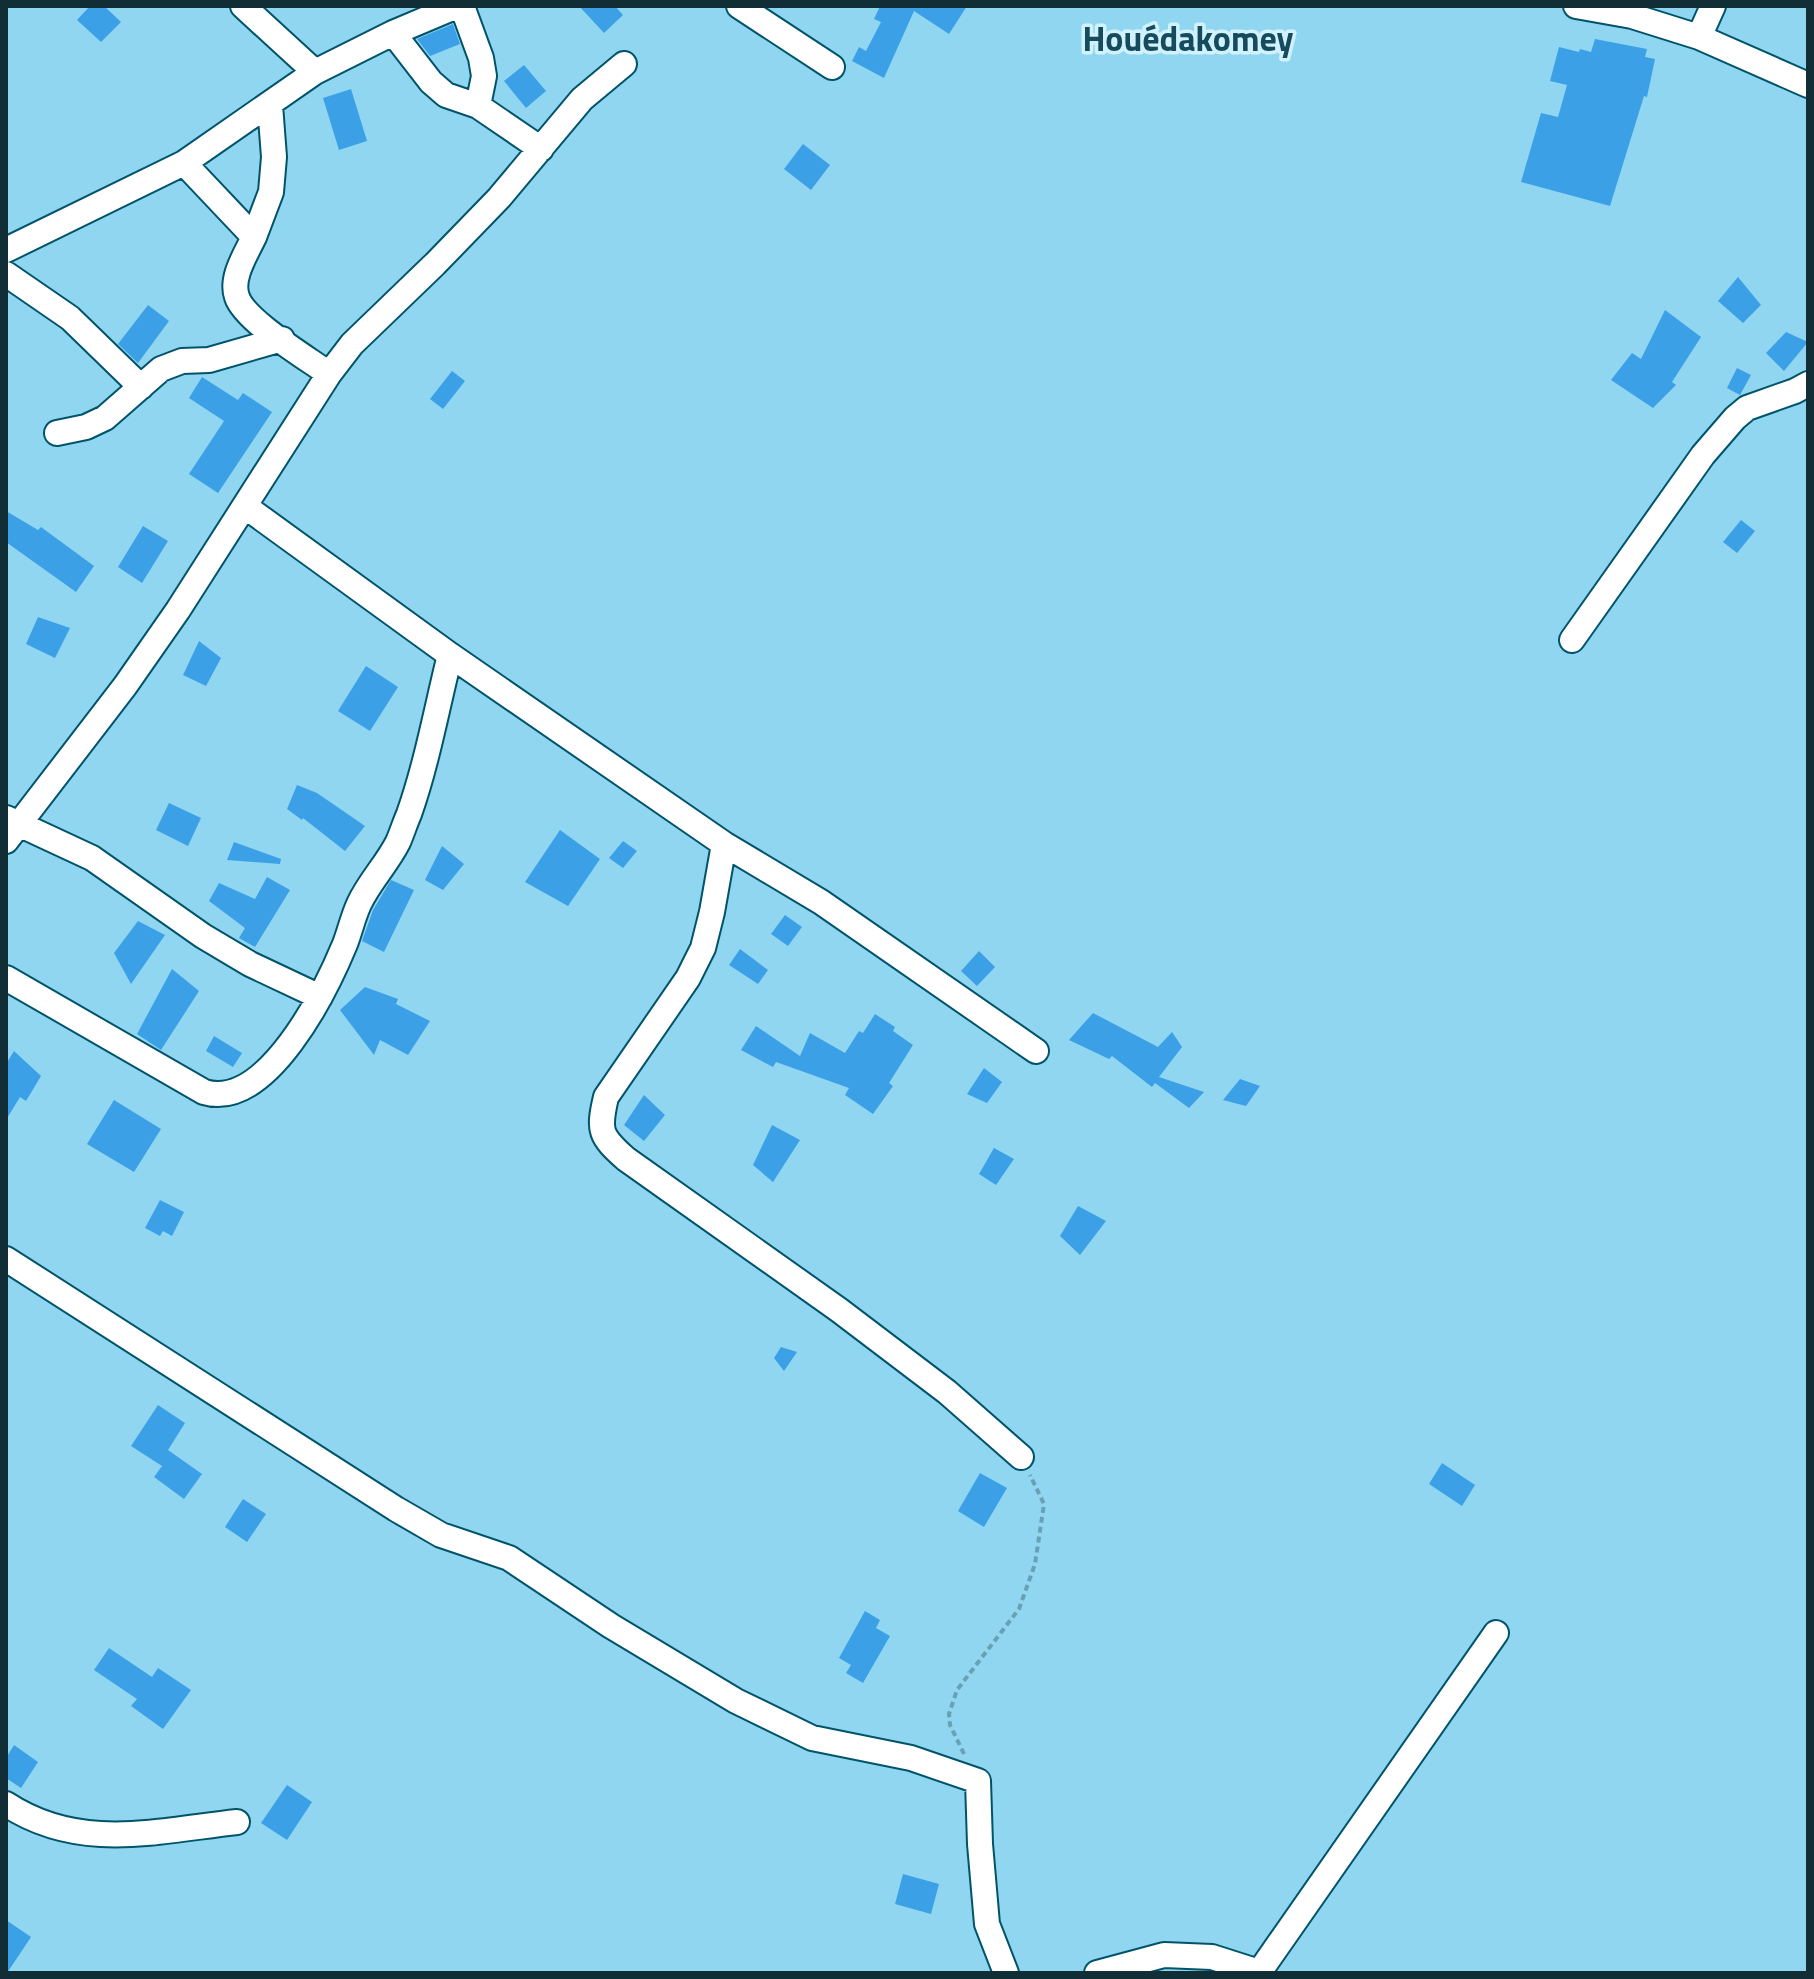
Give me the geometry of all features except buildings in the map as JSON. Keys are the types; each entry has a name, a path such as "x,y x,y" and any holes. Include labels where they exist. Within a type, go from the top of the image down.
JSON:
{"street":[{"path":"243,6 315,72"},
{"path":"6,250 184,163 315,72 393,33 459,6 481,58 484,76 478,106"},
{"path":"739,6 832,67"},
{"path":"1576,6 1632,16 1699,37 1808,85"},
{"path":"1699,37 1713,6"},
{"path":"393,33 431,82 446,95 478,106 541,149"},
{"path":"320,997 250,964 164,910 92,858 11,827 125,686 246,507 329,374 352,344 435,264 541,149 582,99 624,64"},
{"path":"270,105 274,157 271,192 237,273 236,295 247,315 329,374"},
{"path":"184,163 254,237"},
{"path":"6,274 70,318 141,387"},
{"path":"57,433 86,427 105,418 161,369 182,361 209,360 282,339"},
{"path":"1572,640 1703,455 1735,418 1759,403 1808,384"},
{"path":"246,507 450,655 724,844 821,902 1036,1051"},
{"path":"6,978 204,1092 217,1096 250,1083 276,1061 320,997 359,905 397,844 410,810 450,655"},
{"path":"724,844 703,948 688,978 606,1097 601,1120 606,1141 626,1159 839,1310 935,1383 1021,1457"},
{"path":"6,1259 396,1509 441,1535 509,1558 611,1626 736,1701 812,1738 911,1758 978,1781 987,1924 1006,1973"},
{"path":"1097,1973 1164,1955 1212,1957 1261,1972 1496,1633"},
{"path":"6,1804 26,1818 109,1837 237,1822"}],"path":[{"path":"978,1781 950,1725 949,1714 957,1690 1019,1609 1035,1564 1044,1504 1021,1457"}],"district":[{"name":"Houédakomey","path":"1188,38"}]}
